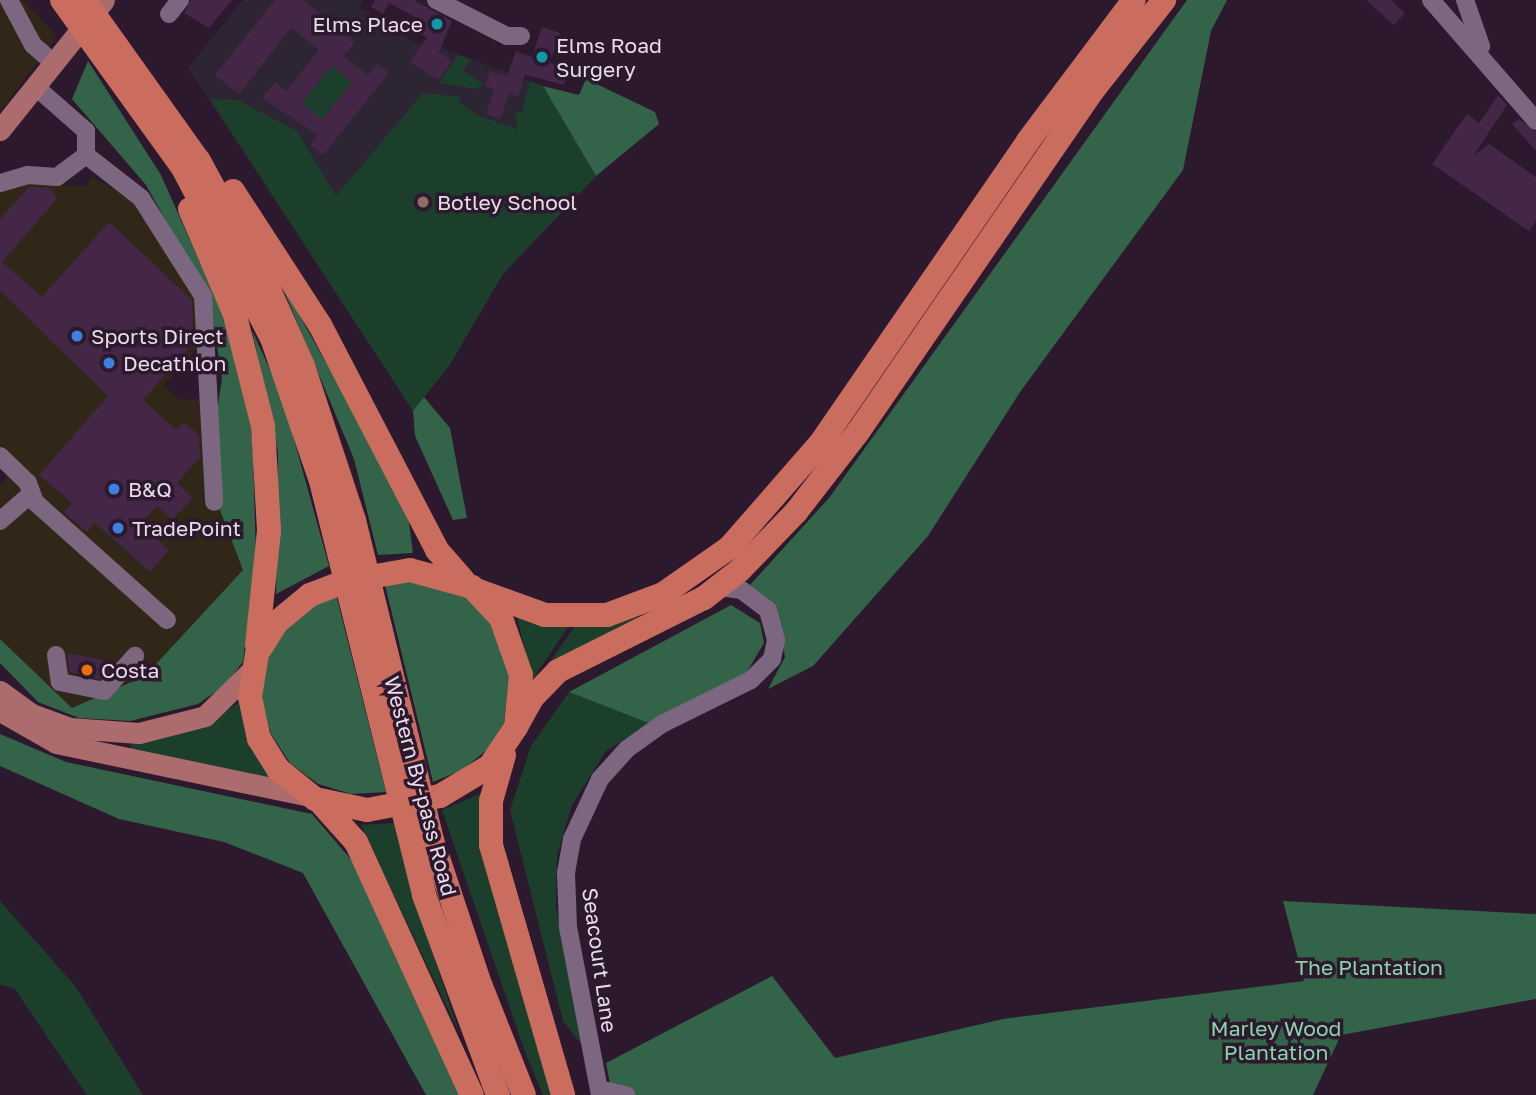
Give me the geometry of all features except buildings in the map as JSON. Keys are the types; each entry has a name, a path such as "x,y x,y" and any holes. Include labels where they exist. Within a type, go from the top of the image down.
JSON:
{"highway":[{"path":"62,0 162,104 225,180 297,288 359,392 437,550 501,618 516,651 522,684 514,731 494,785 491,845 563,1095"},
{"path":"84,0 211,255 251,370 269,494 267,569 253,668 251,708 259,739 278,769 313,797 356,842 472,1095"},
{"path":"253,668 276,623 321,590 395,570 426,572 545,615 607,615 678,586 730,547 820,444 1028,141 1134,0"},
{"path":"313,797 377,810 459,787 490,766 537,692 562,669 674,616 719,587 775,535 820,483 1093,90 1164,0"},
{"path":"112,54 183,168 254,298 331,475"},
{"path":"162,104 270,292 331,475"},
{"name":"Western By-pass Road","path":"331,475 418,872 498,1095"},
{"name":"Western By-pass Road","path":"331,475 432,840 480,984 524,1095"}],"main road":[{"path":"60,55 90,0"},
{"path":"0,130 104,0"},
{"path":"0,691 57,724 131,734 205,716 253,668"},
{"path":"0,711 55,743 313,797"}],"street":[{"path":"9,0 33,45 60,55"},
{"path":"436,0 494,29 521,36"},
{"path":"1431,0 1486,59 1536,121"},
{"path":"1465,0 1486,59"},
{"path":"36,88 86,131 86,155"},
{"path":"0,183 28,175 57,177 86,155"},
{"path":"86,155 141,198 203,296 214,502"},
{"path":"3,464 31,494 167,620"},
{"path":"0,521 31,494"},
{"name":"Seacourt Lane","path":"598,1085 568,927 566,873 572,839 600,779 627,749 662,724 751,680 772,659 776,640 768,611 741,590 719,587"},
{"path":"56,655 60,682 104,691 135,656"},
{"path":"598,1085 626,1095"}],"shaded area":[{"path":"0,0 23,0 57,37 0,111"},
{"name":"Botley School","path":"243,0 363,0 359,7 418,44 427,42 543,86 654,116 503,274 449,366 413,411 188,68"},
{"path":"93,177 130,198 199,298 199,346 164,385 179,399 218,400 213,437 218,505 243,570 145,676 72,708 0,639 0,486 8,475 0,467 0,192 18,184 86,186"}],"green space":[{"path":"1187,0 1227,0 1211,31 1183,170 1020,392 928,536 813,666 768,689 785,657 777,614 750,585 829,498"},
{"path":"458,55 470,60 463,71 483,84 478,89 439,83"},
{"path":"88,61 161,175 220,308 250,413 253,456 256,556 243,662 224,686 198,704 130,721 79,718 38,702 0,663 0,639 72,708 145,676 243,570 218,505 213,437 222,379 210,300 146,185 72,99"},
{"path":"332,66 352,82 322,120 302,103"},
{"path":"586,79 655,112 659,124 596,176 543,86 579,95"},
{"name":"Botley School","path":"530,81 543,86 596,176 503,274 449,366 413,411 210,99 237,100 297,131 336,196 423,93 460,97 459,102 477,115 517,129 515,113 522,112"},
{"path":"279,279 407,507 413,553 378,555 354,459"},
{"path":"252,330 282,396 329,566 276,594 278,452"},
{"path":"424,397 450,428 467,518 453,520 415,436 413,411"},
{"path":"417,580 451,588 480,607 500,631 511,661 504,723 487,750 462,770 433,782 385,585"},
{"path":"336,595 386,792 351,794 318,784 290,763 271,734 262,701 265,666 280,635 304,610"},
{"path":"731,605 760,623 764,643 744,677 651,724 569,692"},
{"path":"517,617 569,626 536,674 542,679 533,682"},
{"path":"636,617 641,626 544,670 575,626"},
{"path":"569,692 651,724 606,751 572,805 557,855 556,907 581,1044 563,1021 510,810 531,746"},
{"path":"242,700 270,778 131,749 131,743 200,729"},
{"path":"0,734 66,762 312,814 360,870 462,1095 426,1095 303,873 224,842 119,819 0,766"},
{"path":"482,793 556,1095 543,1095 525,1052 442,810"},
{"path":"394,823 413,895 460,1035 361,825"},
{"path":"0,901 76,987 143,1095 87,1095 14,988 0,985"},
{"name":"Marley Wood Plantation","path":"1283,901 1536,914 1536,999 1341,1035 1313,1095 612,1095 606,1063 772,976 835,1058 1003,1019 1304,981"}],"place":[{"name":"Elms Place","path":"437,24"},
{"name":"Elms Road Surgery","path":"542,57"},
{"name":"Botley School","path":"423,202"},
{"name":"Sports Direct","path":"77,336"},
{"name":"Decathlon","path":"109,363"},
{"name":"B&Q","path":"114,489"},
{"name":"TradePoint","path":"118,528"},
{"name":"Costa","path":"87,670"}],"park label":[{"name":"The Plantation","path":"1369,967"}]}
